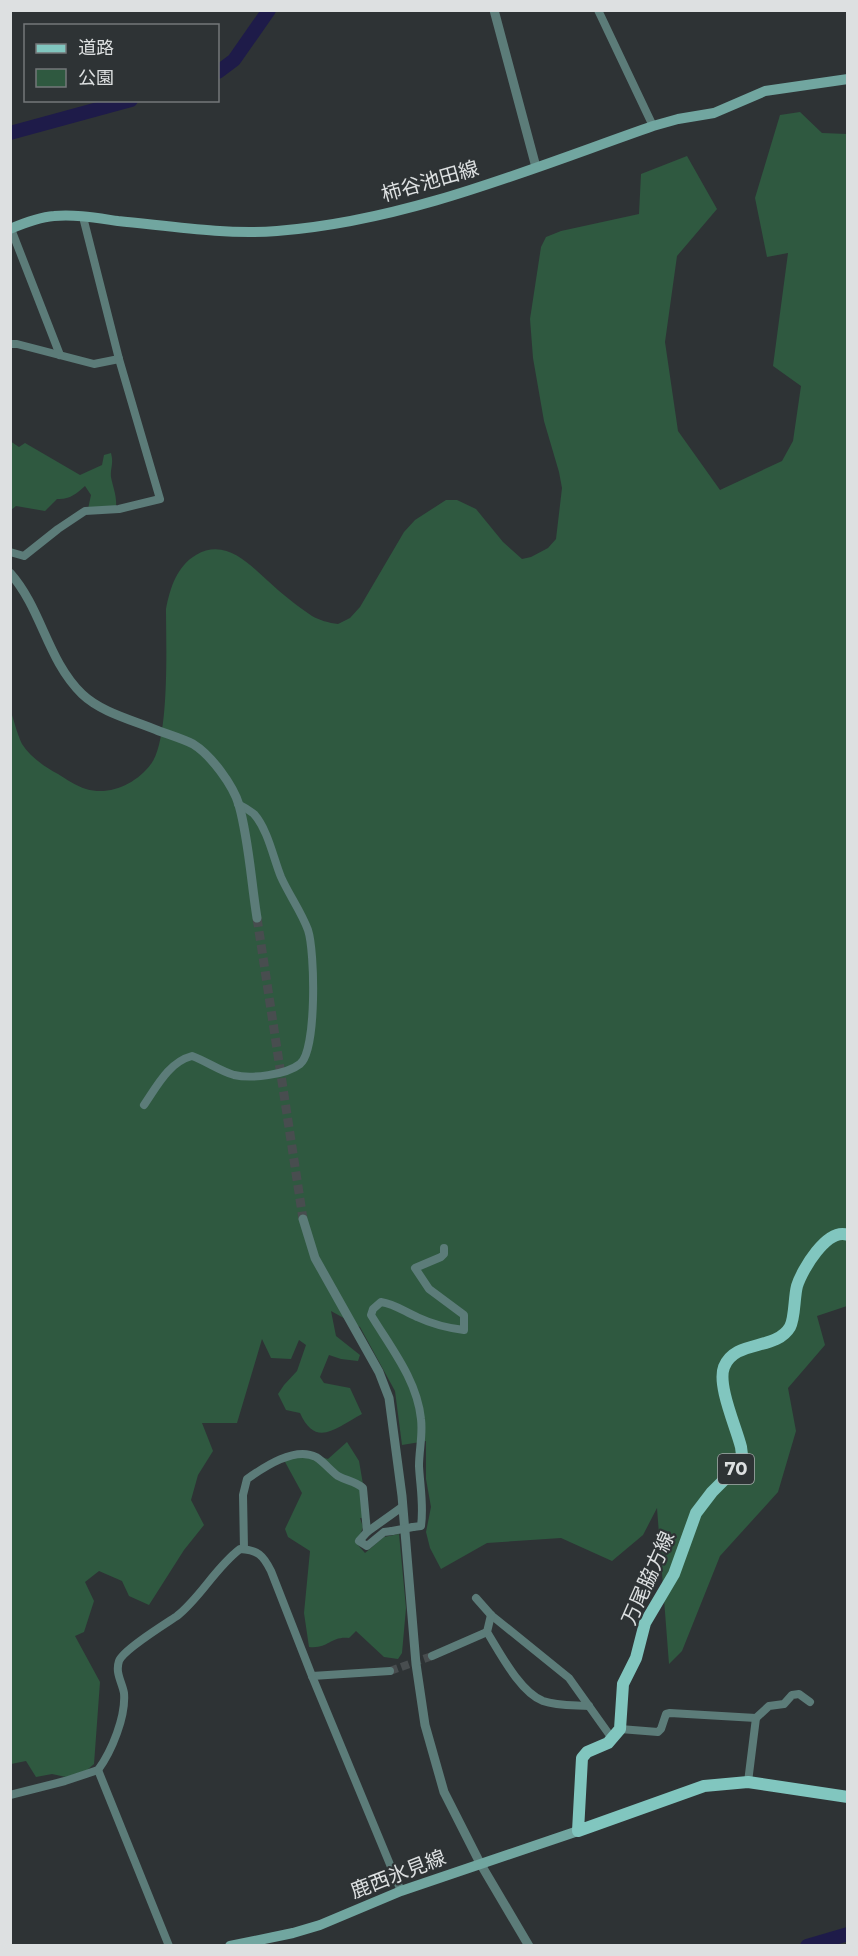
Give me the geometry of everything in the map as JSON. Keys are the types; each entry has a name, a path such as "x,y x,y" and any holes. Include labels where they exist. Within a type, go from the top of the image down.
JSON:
{"main road":[{"name":"柿谷池田線","path":"11,229 30,221 54,216 220,231 274,232 352,222 405,209 678,118 714,113 765,91 848,79"},
{"name":"万尾脇方線","path":"616,1733 623,1684 636,1658 645,1623 674,1574 696,1513 711,1492 739,1465 742,1455 722,1381 724,1368 735,1354 747,1347 781,1335 790,1327 797,1286 806,1266 833,1235 842,1233 848,1235"},
{"path":"616,1733 608,1743 587,1752 582,1758 578,1831 704,1786 747,1782 848,1797"},
{"name":"鹿西氷見線","path":"230,1946 266,1942 320,1925 401,1891 578,1831"}],"street":[{"path":"494,10 536,166"},
{"path":"598,10 653,126"},
{"path":"10,552 24,556 58,529 85,512 119,509 160,499 119,359 83,217"},
{"path":"11,229 60,355"},
{"path":"10,344 94,363 119,359"},
{"path":"10,573 22,586 33,605 58,664 83,695 97,706 194,745 229,784 238,804 257,918"},
{"path":"144,1105 180,1059 192,1056 232,1075 242,1076 287,1072 302,1063 307,1055 314,974 308,931 282,879 262,827 254,815 238,804"},
{"path":"303,1219 315,1258 379,1372 389,1398 402,1507 416,1664 425,1725 444,1792 480,1863 529,1946"},
{"path":"402,1507 367,1532 359,1541 367,1546 384,1532 421,1526 422,1520 419,1408 409,1378 372,1315 381,1302 391,1303 426,1321 446,1328 464,1330 464,1315 429,1289 415,1268 441,1257 444,1254 444,1248"},
{"path":"244,1549 243,1495 247,1479 280,1458 304,1454 316,1457 343,1479 356,1482 363,1488 367,1532"},
{"path":"10,1795 98,1770 114,1744 122,1712 123,1689 118,1672 122,1658 189,1606 226,1559 240,1549 251,1550 264,1557 272,1571 312,1676 401,1891"},
{"path":"476,1598 491,1615 569,1678 589,1706 616,1733 658,1732 662,1729 666,1714 670,1713 756,1718"},
{"path":"491,1615 487,1632 506,1662 532,1695 544,1701 589,1706"},
{"path":"432,1656 487,1632"},
{"path":"312,1676 390,1671"},
{"path":"747,1782 756,1718 769,1706 784,1704 792,1695 799,1694 810,1702"},
{"path":"98,1770 169,1946"}],"green space":[{"path":"800,112 822,133 847,134 847,1306 817,1316 825,1345 788,1388 796,1431 778,1492 720,1556 682,1651 669,1664 657,1508 643,1535 612,1561 561,1538 487,1543 441,1569 430,1548 426,1532 431,1507 426,1479 426,1441 402,1445 395,1391 360,1327 331,1311 336,1336 360,1355 358,1361 329,1355 320,1377 324,1383 350,1388 362,1414 336,1429 320,1433 306,1424 300,1413 286,1410 278,1394 297,1371 306,1345 299,1340 291,1359 271,1358 262,1339 237,1423 202,1423 213,1451 198,1475 191,1500 204,1525 184,1550 149,1605 129,1596 122,1581 99,1571 85,1582 94,1601 84,1632 75,1636 100,1682 94,1764 86,1771 66,1777 52,1774 36,1777 26,1761 11,1764 10,709 22,744 29,753 48,768 82,788 104,791 122,787 145,771 157,752 166,690 166,609 175,578 184,565 196,555 217,549 235,555 312,616 338,624 350,618 360,607 404,532 415,520 446,500 457,500 476,509 503,542 522,559 548,548 556,539 562,488 544,421 533,358 530,319 541,247 546,237 561,231 639,214 641,174 687,156 717,209 677,256 665,342 678,431 720,490 782,461 793,441 801,386 773,366 788,253 767,257 755,198 780,115"},
{"path":"10,441 19,447 25,443 80,475 102,465 104,455 111,453 111,477 116,507 88,509 91,495 85,486 72,496 57,499 45,511 16,506 11,510"},
{"path":"347,1442 359,1461 369,1519 360,1518 363,1527 357,1544 365,1553 384,1537 399,1534 406,1608 402,1653 398,1659 384,1657 356,1631 349,1638 309,1647 304,1613 310,1551 288,1537 285,1529 302,1493 284,1460 312,1456 328,1459"}],"waterway":[{"path":"219,71 234,60 269,10"},
{"path":"10,133 124,102"},
{"path":"807,1946 848,1934"}],"tunnel":[{"path":"257,918 303,1219"},
{"path":"390,1671 432,1656"}]}
